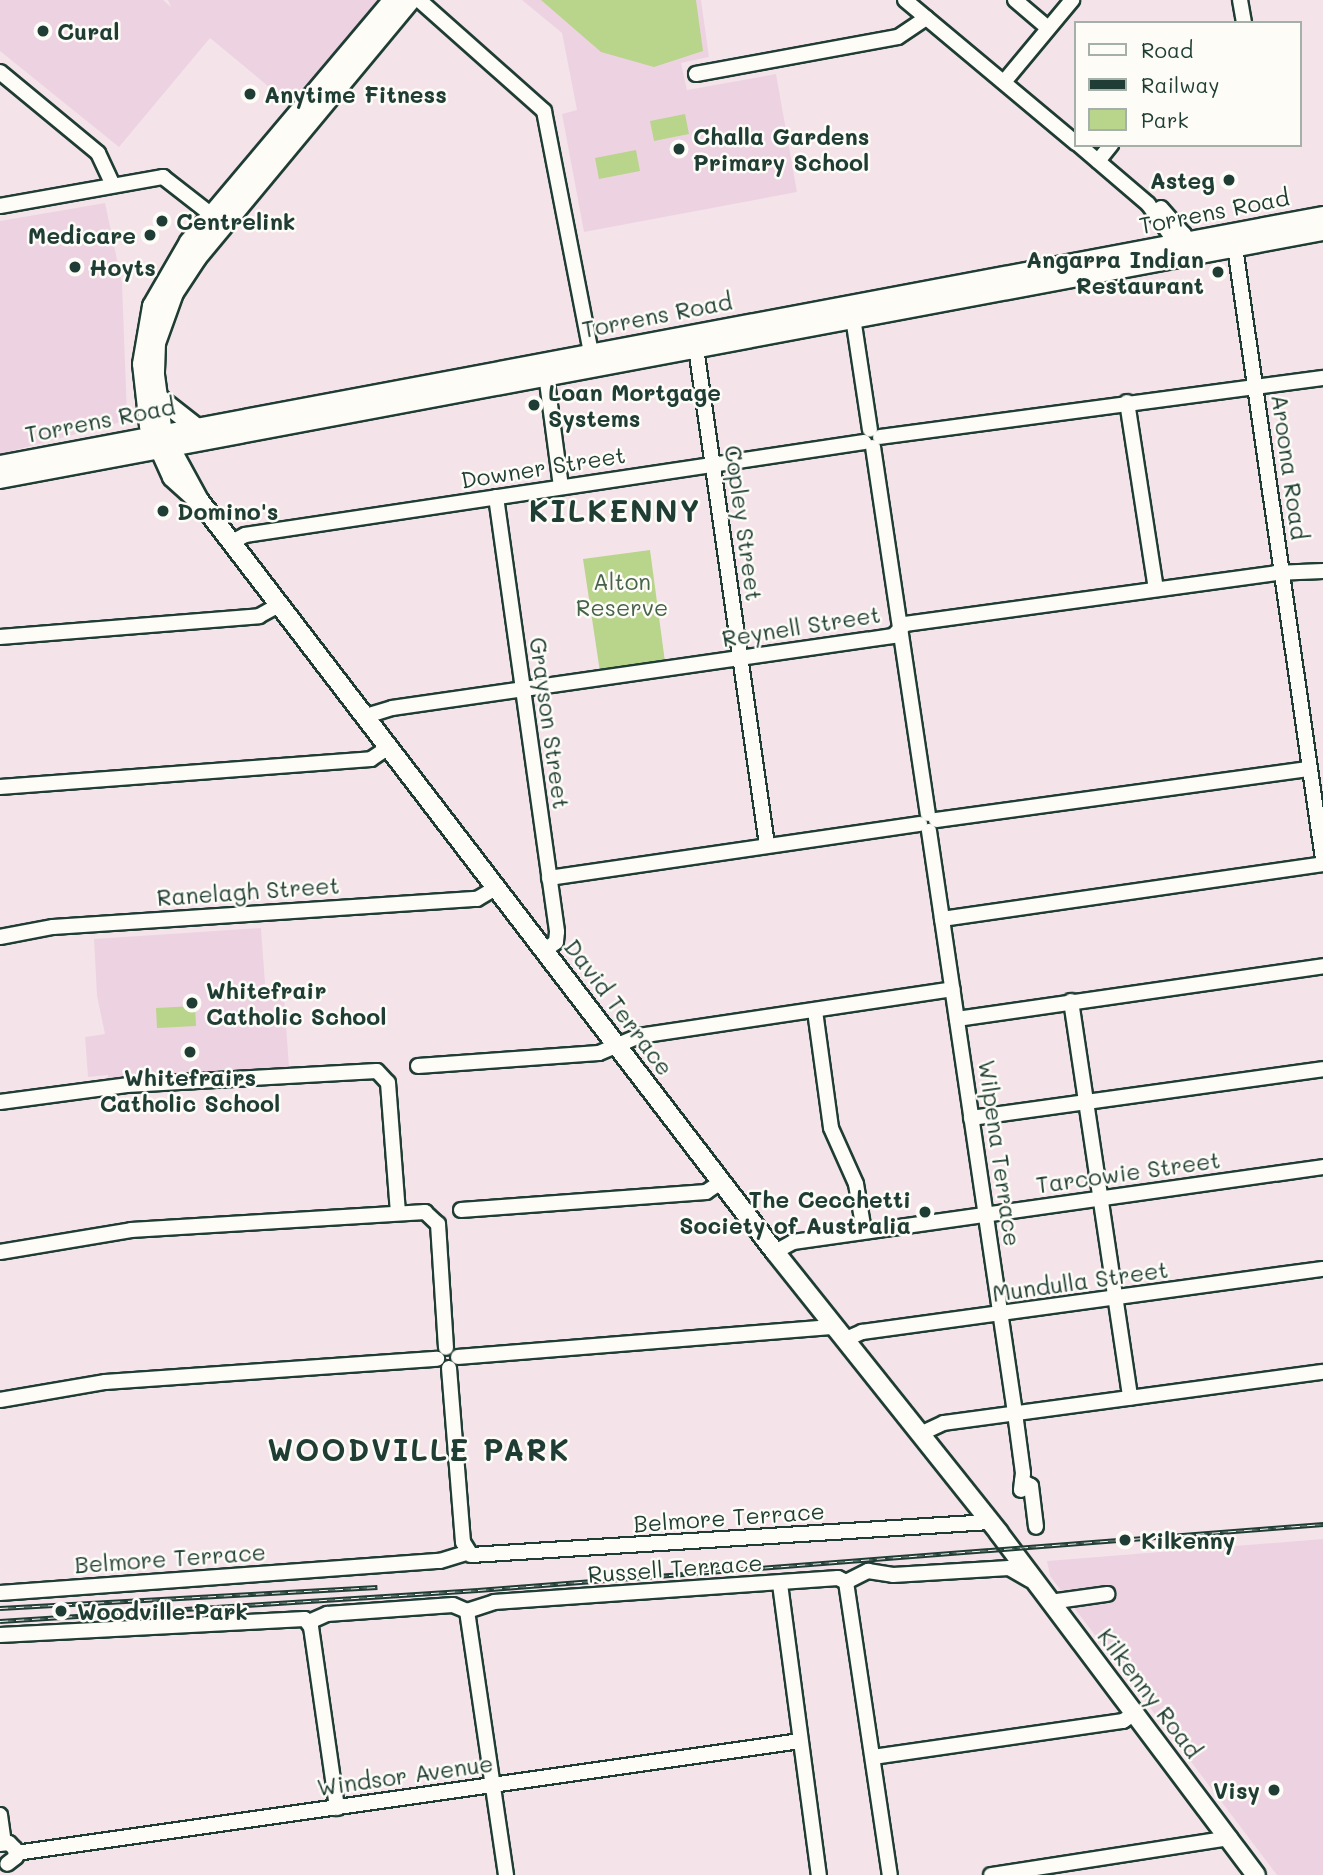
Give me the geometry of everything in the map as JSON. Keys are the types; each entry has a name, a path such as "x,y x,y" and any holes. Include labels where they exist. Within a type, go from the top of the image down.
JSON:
{"main road":[{"path":"160,442 156,343 163,319 184,276 218,220 393,0"},
{"path":"160,442 147,414 142,349 152,306 169,270 218,220 411,0"},
{"name":"Torrens Road","path":"0,465 97,446 160,442 592,361 1183,247 1323,216"},
{"name":"Torrens Road","path":"1183,247 1235,247 1323,231"},
{"name":"Torrens Road","path":"0,479 129,456 196,426 424,391"},
{"path":"159,398 196,426"},
{"path":"97,446 147,414"},
{"name":"David Terrace","path":"160,442 172,477 187,495 199,500"},
{"name":"David Terrace","path":"160,442 199,500 721,1182 1005,1541"},
{"path":"129,456 172,477"},
{"name":"Kilkenny Road","path":"1005,1541 1256,1875"}],"street":[{"path":"419,0 544,111 592,361"},
{"path":"905,0 1074,141"},
{"path":"1015,0 1048,28"},
{"path":"1003,82 1072,0"},
{"path":"1240,0 1244,21"},
{"path":"695,74 898,37 926,18"},
{"path":"0,72 98,153 112,183"},
{"path":"1082,147 1148,204 1183,247"},
{"path":"1098,161 1109,147"},
{"path":"0,206 112,183 163,177 218,220"},
{"name":"Aroona Road","path":"1235,247 1307,769 1323,861"},
{"name":"Wilpena Terrace","path":"852,312 1001,1315 1015,1413 1021,1486 1031,1486 1036,1527"},
{"name":"Copley Street","path":"695,341 767,845"},
{"path":"545,369 561,487"},
{"name":"Downer Street","path":"232,542 245,535 872,439 1126,401 1323,378"},
{"path":"1126,401 1156,589"},
{"name":"Grayson Street","path":"496,497 557,937 545,950"},
{"name":"Reynell Street","path":"366,716 391,708 893,636 905,624 1282,573 1323,572"},
{"path":"0,637 259,616 279,605"},
{"path":"0,787 371,759 388,747"},
{"path":"549,877 1307,769"},
{"path":"942,919 1323,861"},
{"name":"Ranelagh Street","path":"0,937 66,926 477,899 497,887"},
{"path":"957,1018 1323,966"},
{"path":"418,1066 599,1053 639,1036 952,989"},
{"path":"1071,1001 1103,1198 1130,1398"},
{"path":"816,1011 833,1138 856,1184 864,1231"},
{"path":"971,1118 1323,1069"},
{"path":"0,1102 118,1086 381,1073 388,1083 398,1213"},
{"name":"Tarcowie Street","path":"775,1252 793,1242 1323,1167"},
{"path":"461,1210 706,1192 721,1182"},
{"path":"0,1252 131,1230 425,1212 436,1219 469,1554"},
{"name":"Mundulla Street","path":"0,1400 105,1382 862,1332 1323,1269"},
{"path":"920,1434 930,1426 1323,1372"},
{"name":"Belmore Terrace","path":"0,1593 440,1561 469,1554 990,1522"},
{"name":"Russell Terrace","path":"0,1635 299,1617 310,1625 327,1614 453,1605 467,1611 483,1603 838,1578 846,1583 868,1572 893,1575 1017,1570 1045,1595"},
{"path":"846,1583 890,1875"},
{"path":"780,1584 819,1875"},
{"path":"1045,1595 1107,1594"},
{"path":"467,1611 506,1875"},
{"path":"310,1625 337,1808"},
{"path":"873,1757 1123,1721 1135,1713"},
{"name":"Windsor Avenue","path":"8,1863 337,1808 800,1741"},
{"path":"0,1815 2,1844 8,1863"},
{"path":"991,1875 1230,1838"}],"shaded area":[{"path":"0,0 163,0 171,7 168,0 378,0 291,105 210,38 119,147 0,51"},
{"name":"Challa Gardens Primary School","path":"522,0 701,0 709,57 681,63 687,90 776,74 797,192 584,232 562,114 577,110 562,33"},
{"path":"105,203 122,283 127,415 118,423 0,454 0,221"},
{"name":"Whitefrair Catholic School","path":"261,928 266,997 284,997 289,1067 108,1081 108,1075 88,1077 85,1037 105,1034 97,996 94,939"},
{"name":"Visy","path":"1323,1539 1323,1875 1277,1875 1050,1576 1047,1561"}],"green space":[{"path":"541,0 696,0 703,51 654,67 601,52"},
{"path":"685,114 689,134 654,141 650,121"},
{"path":"636,150 640,171 599,179 595,158"},
{"name":"Alton Reserve","path":"650,550 665,662 600,672 583,559"},
{"path":"195,1006 196,1026 157,1028 156,1008"}],"railway":[{"path":"0,1621 478,1590 1323,1524"},
{"path":"0,1608 377,1587"}],"place":[{"name":"Cural","path":"43,31"},
{"name":"Anytime Fitness","path":"250,94"},
{"name":"Challa Gardens Primary School","path":"679,149"},
{"name":"Asteg","path":"1229,180"},
{"name":"Centrelink","path":"162,221"},
{"name":"Medicare","path":"150,235"},
{"name":"Hoyts","path":"75,267"},
{"name":"Angarra Indian Restaurant","path":"1218,272"},
{"name":"Loan Mortgage Systems","path":"534,405"},
{"name":"Domino's","path":"163,511"},
{"name":"Whitefrair Catholic School","path":"192,1003"},
{"name":"Whitefrairs Catholic School","path":"190,1052"},
{"name":"The Cecchetti Society of Australia","path":"925,1212"},
{"name":"Kilkenny","path":"1125,1540"},
{"name":"Woodville Park","path":"61,1611"},
{"name":"Visy","path":"1274,1790"}],"district":[{"name":"KILKENNY","path":"615,510"},
{"name":"WOODVILLE PARK","path":"419,1449"}]}
